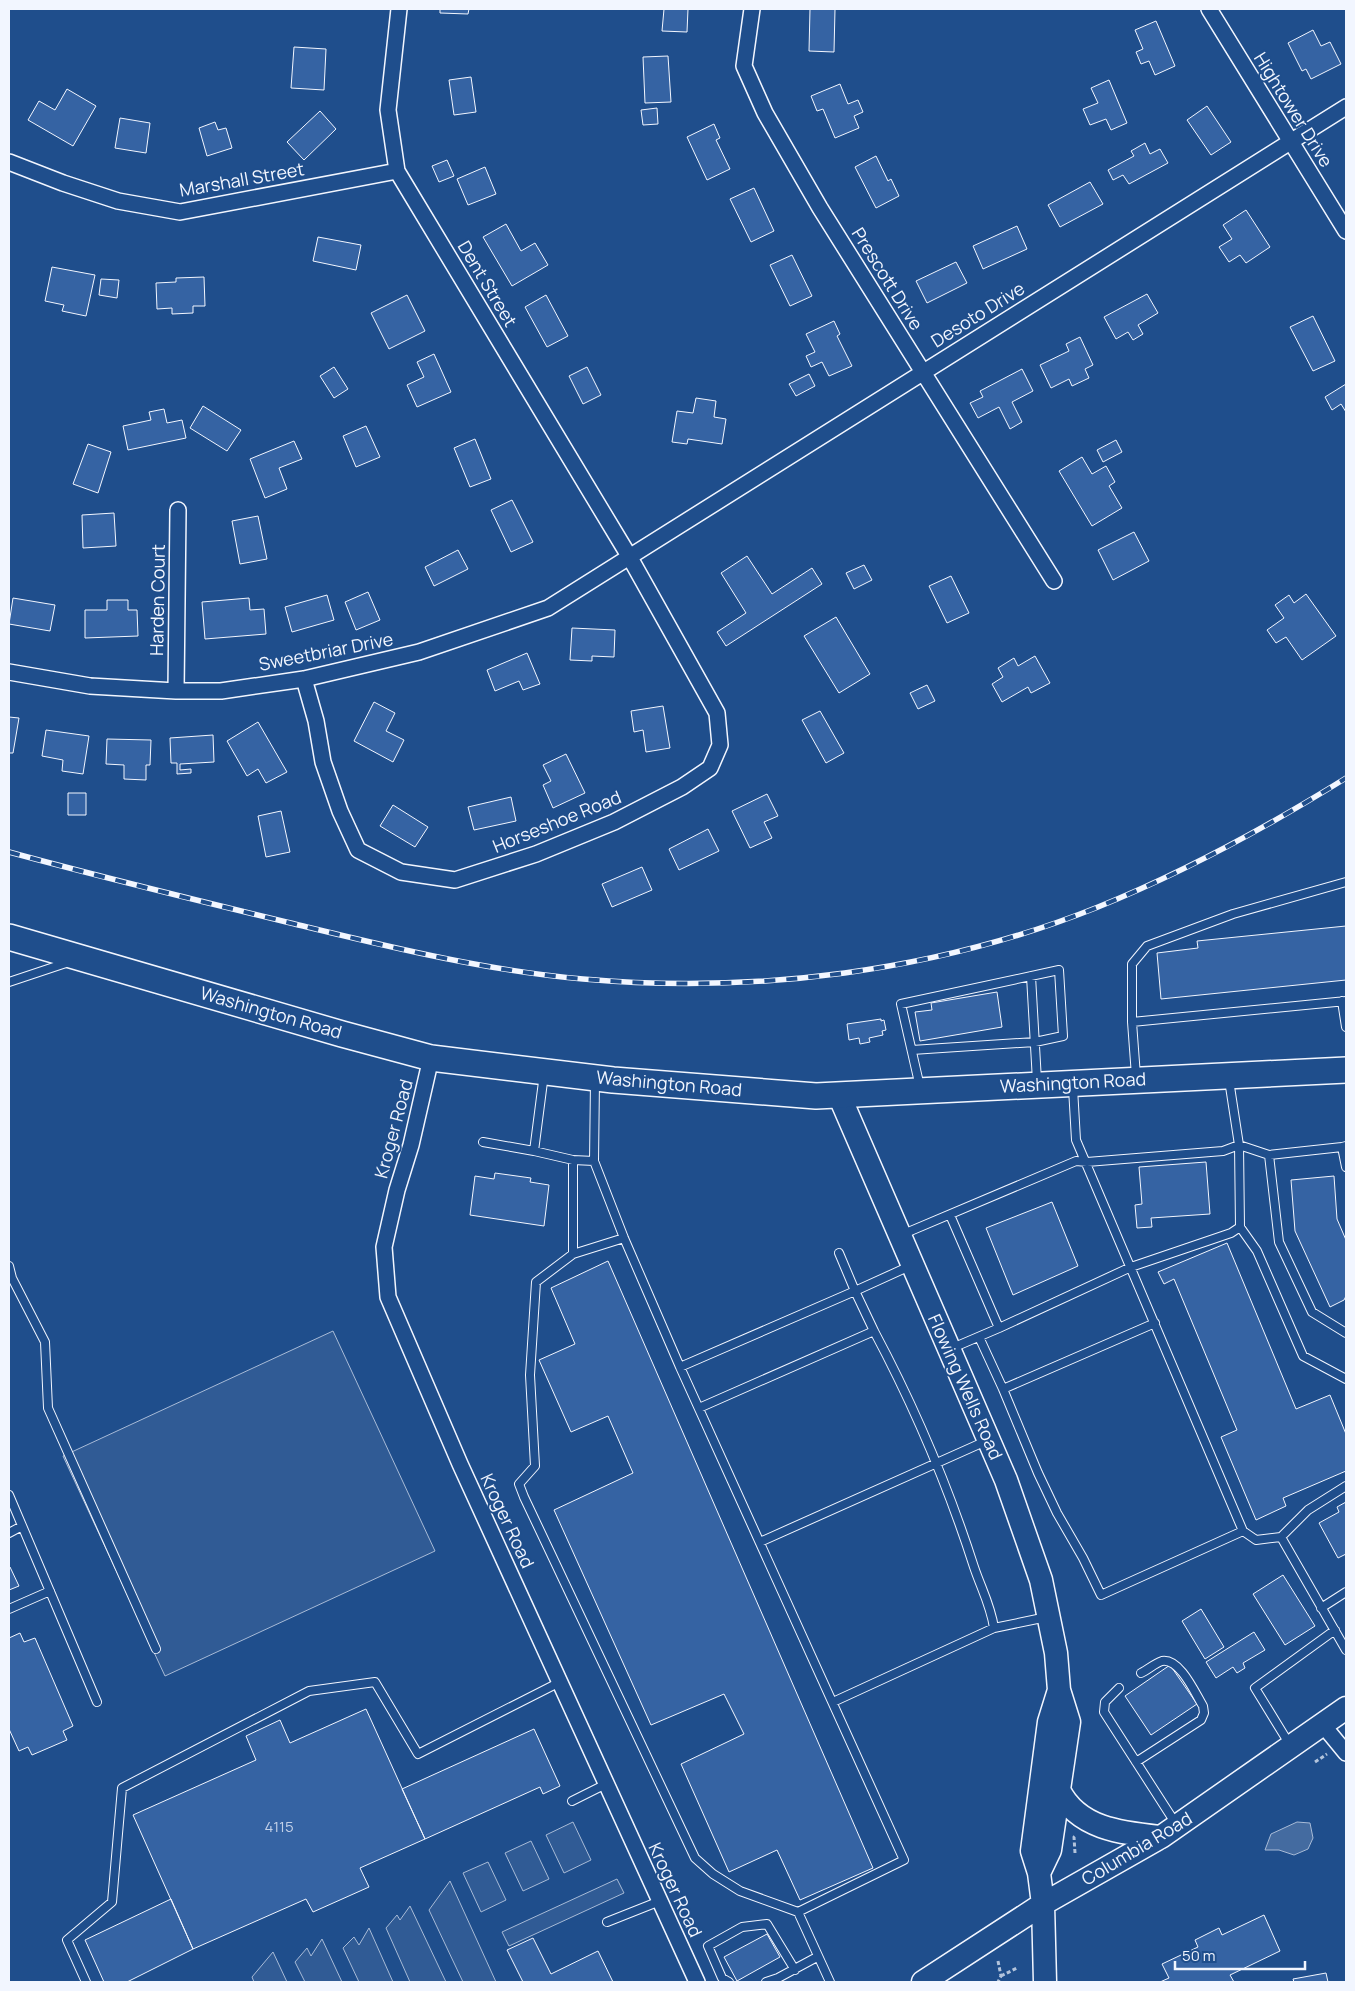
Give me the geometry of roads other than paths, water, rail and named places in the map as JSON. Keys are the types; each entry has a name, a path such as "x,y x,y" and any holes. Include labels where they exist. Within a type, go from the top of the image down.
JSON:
{"main road":[{"name":"Washington Road","path":"9,937 431,1058 596,1078 781,1094 839,1095 1346,1070"},
{"name":"Flowing Wells Road","path":"839,1095 1006,1480 1041,1580 1056,1653 1059,1690 1069,1722 1050,1850 1039,1873"},
{"name":"Flowing Wells Road","path":"1045,1982 1043,1904 1039,1873 1032,1851 1049,1722 1059,1690"},
{"name":"Columbia Road","path":"923,1982 1043,1904 1169,1831 1346,1708"},
{"path":"1059,1790 1065,1802 1082,1818 1103,1827 1128,1834 1169,1831"}],"street":[{"name":"Dent Street","path":"399,9 388,110 397,171 629,556"},
{"name":"Prescott Drive","path":"752,9 744,66 765,113 820,208 1054,581"},
{"name":"Hightower Drive","path":"1209,9 1346,231"},
{"name":"Desoto Drive","path":"629,556 1346,107"},
{"name":"Marshall Street","path":"9,162 63,183 118,201 180,212 397,171"},
{"name":"Harden Court","path":"176,691 178,510"},
{"name":"Sweetbriar Drive","path":"9,672 90,686 176,691 221,691 304,679 419,652 548,608 629,556"},
{"name":"Horseshoe Road","path":"304,679 316,720 323,762 340,811 358,850 401,872 455,880 536,854 614,822 682,787 710,768 720,745 717,713 629,556"},
{"name":"Kroger Road","path":"431,1058 411,1146 397,1190 384,1248 388,1297 460,1464 697,1982"},
{"path":"1323,1725 1346,1752"}],"lane":[{"path":"1136,1080 1132,1022 1132,964 1147,946 1233,914 1346,882"},
{"path":"9,982 82,958"},
{"path":"912,1050 1034,1042 1062,1036 1059,970 901,1004 921,1091"},
{"path":"1031,976 1038,1085"},
{"path":"1132,1022 1344,1001 1346,1027"},
{"path":"534,1151 544,1072"},
{"path":"1228,1076 1239,1145 1240,1227 1257,1251 1303,1356 1346,1379"},
{"path":"596,1078 594,1161 624,1238 680,1367 834,1702 904,1860 798,1912 740,1891 713,1874 695,1858 519,1484 535,1466 530,1375 536,1282 573,1254 624,1238"},
{"path":"1073,1083 1076,1140 1132,1267 1243,1531 1256,1540 1280,1538 1308,1510 1346,1486"},
{"path":"483,1142 573,1160 594,1161"},
{"path":"899,1236 1076,1161 1086,1162 1223,1151 1239,1145 1269,1155 1344,1146 1346,1167"},
{"path":"1269,1155 1279,1242 1312,1312 1346,1333"},
{"path":"573,1160 573,1254"},
{"path":"950,1215 999,1328"},
{"path":"948,1350 1132,1267 1231,1233 1240,1227"},
{"path":"839,1253 874,1331 901,1381 961,1524 979,1582 992,1611 994,1628"},
{"path":"680,1367 912,1265"},
{"path":"9,1266 12,1278 45,1342 48,1408 156,1650"},
{"path":"1003,1389 1155,1323"},
{"path":"699,1408 874,1331"},
{"path":"979,1337 1038,1473 1101,1595 1243,1531"},
{"path":"760,1542 935,1462 988,1440"},
{"path":"9,1495 97,1702"},
{"path":"9,1533 22,1526"},
{"path":"1280,1538 1346,1650"},
{"path":"9,1609 50,1591"},
{"path":"1322,1608 1346,1592"},
{"path":"834,1702 994,1628 1048,1616"},
{"path":"1292,1747 1255,1688 1335,1630"},
{"path":"1136,1762 1201,1720 1204,1713 1203,1706 1178,1665 1170,1661 1161,1662 1141,1673"},
{"path":"86,1982 67,1940 112,1902 122,1788 310,1692 375,1682 418,1754 560,1682"},
{"path":"1119,1688 1105,1702 1104,1712 1136,1762 1169,1831"},
{"path":"572,1801 606,1784"},
{"path":"608,1922 660,1901"},
{"path":"798,1912 830,1982"},
{"path":"729,1982 722,1978 708,1946 742,1927 767,1924 795,1970"},
{"path":"766,1982 795,1970 817,1957"}],"railway":[{"path":"9,852 158,891 375,943 513,971 583,979 648,983 714,983 779,980 845,973 974,948 1098,907 1162,879 1225,848 1346,778"}]}
